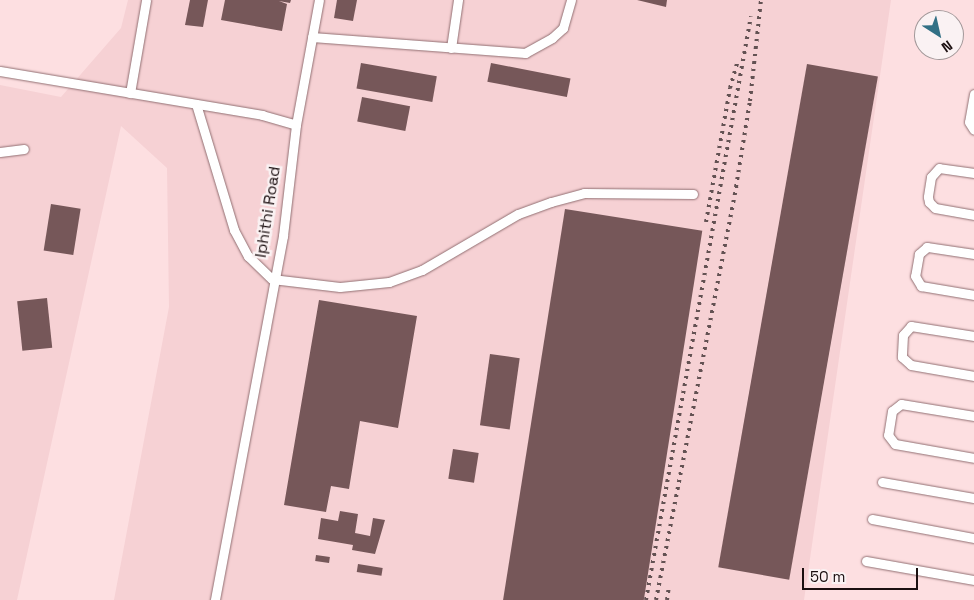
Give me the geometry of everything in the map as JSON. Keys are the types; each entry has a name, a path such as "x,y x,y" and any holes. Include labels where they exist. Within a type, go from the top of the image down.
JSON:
{"lane":[{"path":"130,93 146,0"},
{"name":"Iphithi Road","path":"215,600 272,279 283,236 296,125 319,0"},
{"path":"451,48 458,0"},
{"path":"312,37 525,52 552,38 563,28 572,0"},
{"path":"0,71 196,104 296,125"},
{"path":"974,94 969,122 974,130"},
{"path":"196,104 234,230 248,256 272,279 340,287 389,282 422,270 518,214 551,202 584,194 694,194"},
{"path":"0,152 24,149"},
{"path":"974,173 939,168 931,177 928,196 929,202 935,208 974,215"},
{"path":"974,254 927,247 919,254 915,276 921,286 974,296"},
{"path":"974,336 911,326 903,334 902,357 911,365 974,376"},
{"path":"974,416 901,404 892,411 888,435 895,444 974,458"},
{"path":"882,482 974,498"},
{"path":"872,520 974,538"},
{"path":"866,561 974,580"}],"shaded area":[{"path":"128,0 891,0 804,600 114,600 169,307 167,168 121,126 17,600 0,600 0,85 61,97 121,28"}],"building":[{"path":"190,0 208,0 203,27 185,25"},
{"path":"225,0 291,0 290,3 279,1 287,4 282,31 221,20"},
{"path":"337,0 357,0 353,21 334,18"},
{"path":"637,0 667,0 666,7"},
{"path":"361,63 437,76 432,102 356,89"},
{"path":"491,63 571,78 567,97 487,82"},
{"path":"807,64 878,77 789,580 718,567"},
{"path":"362,97 410,106 405,131 357,122"},
{"path":"51,204 81,209 73,255 44,250"},
{"path":"565,209 702,231 644,600 503,600"},
{"path":"47,298 52,348 22,351 17,301"},
{"path":"319,300 417,316 398,428 360,421 349,489 331,486 326,512 284,505"},
{"path":"490,354 520,358 510,429 480,425"},
{"path":"453,449 479,453 474,483 448,479"},
{"path":"340,511 358,514 355,533 370,536 373,518 385,520 375,554 352,550 353,545 318,539 321,518 338,521"},
{"path":"316,555 330,557 329,563 315,561"},
{"path":"358,564 383,568 381,576 357,572"}],"railway":[{"path":"656,600 736,187 750,101 761,0"},
{"path":"646,600 751,16"},
{"path":"706,222 730,88 738,60"},
{"path":"667,600 669,586"}]}
